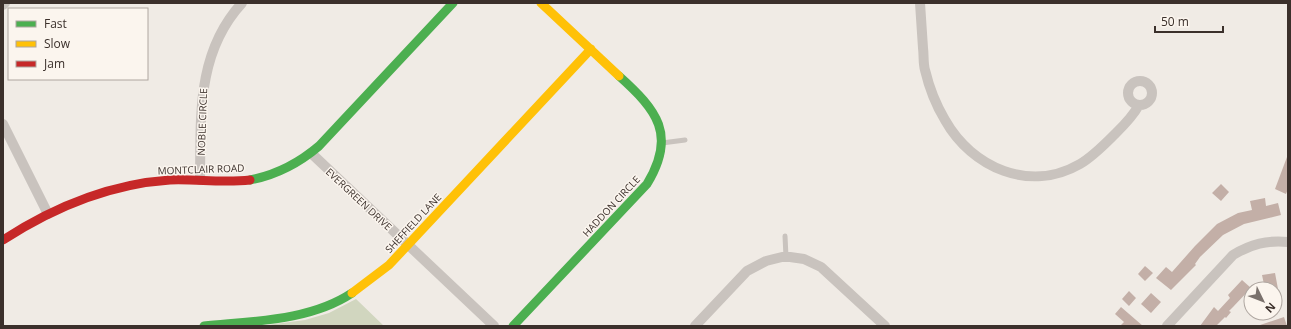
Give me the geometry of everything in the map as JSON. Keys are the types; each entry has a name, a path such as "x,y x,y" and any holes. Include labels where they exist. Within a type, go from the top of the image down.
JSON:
{"street":[{"name":"NOBLE CIRCLE","path":"200,180 201,103 208,63 219,36 242,3"},
{"path":"311,153 453,3"},
{"name":"HADDON CIRCLE","path":"513,326 647,184 658,165 662,143 658,121 651,108 591,49 541,3"},
{"path":"920,3 925,68 936,103 956,136 981,160 998,169 1010,174 1027,176 1048,175 1064,172 1094,155 1130,118 1139,104"},
{"name":"SHEFFIELD LANE","path":"204,326 293,316 313,311 350,295 370,281 389,265 591,49"},
{"path":"3,124 48,214"},
{"name":"MONTCLAIR ROAD","path":"3,240 17,230 77,200 117,188 171,180 241,181 264,176 288,167 311,153"},
{"name":"EVERGREEN DRIVE","path":"311,153 494,326"},
{"path":"1168,326 1233,255 1256,243 1268,241 1288,242"},
{"path":"695,326 747,271 755,265 766,261 786,257 804,259 821,267 881,325"}],"lane":[{"path":"662,143 685,140"},
{"path":"785,236 786,257"}],"green space":[{"path":"356,299 384,326 260,326 305,320 329,313"}],"building":[{"path":"1287,157 1288,189 1286,194 1275,189"},
{"path":"1221,184 1229,192 1221,201 1212,193"},
{"path":"1265,198 1266,206 1278,203 1281,215 1244,224 1223,235 1200,257 1195,264 1196,265 1171,290 1156,278 1166,267 1172,272 1217,224 1238,213 1252,210 1250,201"},
{"path":"1145,266 1153,273 1145,281 1138,274"},
{"path":"1275,273 1276,281 1263,281 1262,275"},
{"path":"1242,280 1243,281 1243,296 1229,311 1231,312 1226,318 1225,317 1216,326 1200,326 1214,307 1218,311 1230,298 1228,295"},
{"path":"1129,291 1136,298 1129,306 1122,299"},
{"path":"1151,293 1161,302 1151,313 1141,304"},
{"path":"1121,307 1143,326 1120,326 1124,322 1115,314"},
{"path":"1283,317 1287,326 1260,326 1272,321 1283,321"}],"traffic: fast":[{"path":"250,180 287,168 319,146 453,3"},
{"path":"513,326 647,184 656,167 661,151 661,137 658,124 644,100 619,76"},
{"path":"204,326 261,321 300,314 336,302 352,293"}],"traffic: slow":[{"path":"541,3 619,76"},
{"path":"352,293 389,265 591,49"}],"traffic: jam":[{"path":"3,240 42,217 62,208 83,199 125,186 170,180 250,180"}]}
